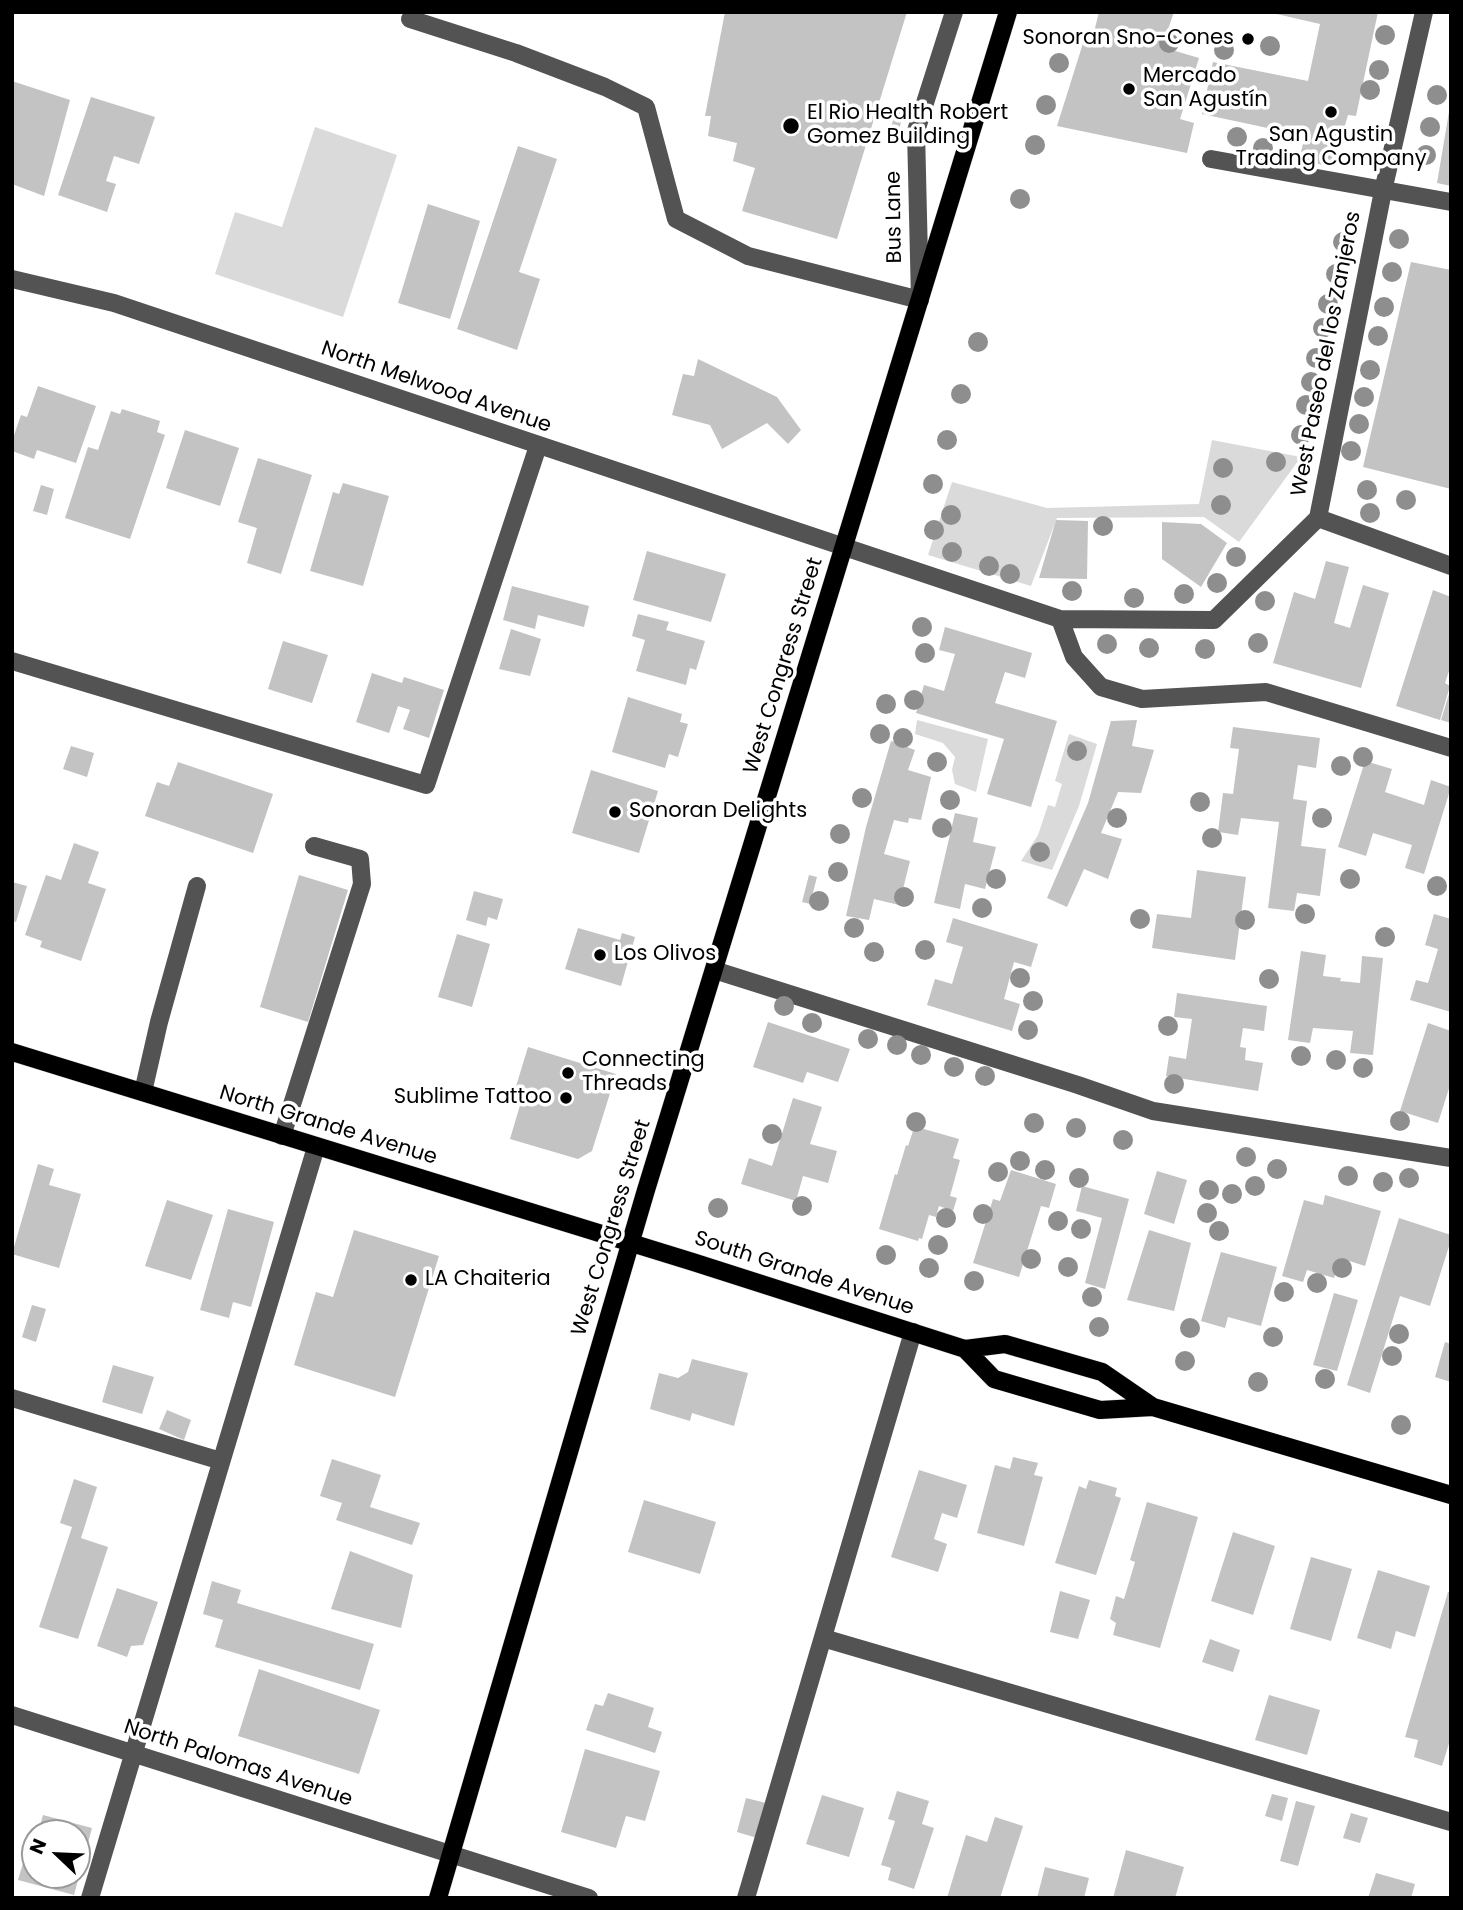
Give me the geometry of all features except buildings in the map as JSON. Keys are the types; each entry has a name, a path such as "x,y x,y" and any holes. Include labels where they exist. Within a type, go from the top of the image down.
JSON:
{"main road":[{"name":"West Congress Street","path":"438,1898 630,1244 1008,12"},
{"name":"North Grande Avenue","path":"12,1052 630,1244"},
{"name":"South Grande Avenue","path":"630,1244 965,1349"},
{"path":"965,1349 1005,1344 1102,1372 1153,1408"},
{"path":"965,1349 994,1378 1100,1410 1153,1408 1451,1495"}],"street":[{"name":"Bus Lane","path":"920,300 916,131 954,12"},
{"name":"West Paseo del los Zanjeros","path":"844,548 1060,619 1214,620 1318,518 1383,191 1424,12"},
{"path":"410,19 516,52 606,87 646,107 676,219 748,256 920,300"},
{"path":"1211,159 1451,202"},
{"name":"North Melwood Avenue","path":"12,279 114,303 844,548"},
{"path":"12,661 426,785 538,446"},
{"path":"1318,518 1451,566"},
{"path":"1060,619 1074,657 1101,687 1142,699 1266,692 1451,748"},
{"path":"282,1136 362,884 360,859 314,846"},
{"path":"143,1093 159,1022 197,886"},
{"path":"714,970 1153,1111 1451,1158"},
{"path":"90,1898 316,1147"},
{"path":"746,1898 912,1332"},
{"path":"12,1398 221,1461"},
{"path":"823,1639 1451,1822"},
{"name":"North Palomas Avenue","path":"12,1715 589,1898"}],"shaded area":[{"path":"315,127 397,155 343,317 215,274 235,212 282,227"},
{"path":"1212,440 1301,457 1239,542 1204,517 1057,518 1031,586 928,555 952,482 1047,508 1199,504"},
{"path":"917,720 988,739 976,792 955,784 952,770 955,757 943,743 915,734"},
{"path":"1069,734 1097,744 1079,806 1052,870 1021,861 1038,835 1048,805 1055,807 1062,784 1055,781"}],"place":[{"name":"Sonoran Sno-Cones","path":"1248,39"},
{"name":"Mercado San Agustín","path":"1129,89"},
{"name":"San Agustin Trading Company","path":"1331,112"},
{"name":"El Rio Health Robert Gomez Building","path":"791,126"},
{"name":"Sonoran Delights","path":"615,812"},
{"name":"Los Olivos","path":"600,955"},
{"name":"Connecting Threads","path":"568,1073"},
{"name":"Sublime Tattoo","path":"566,1098"},
{"name":"LA Chaiteria","path":"411,1280"}]}
